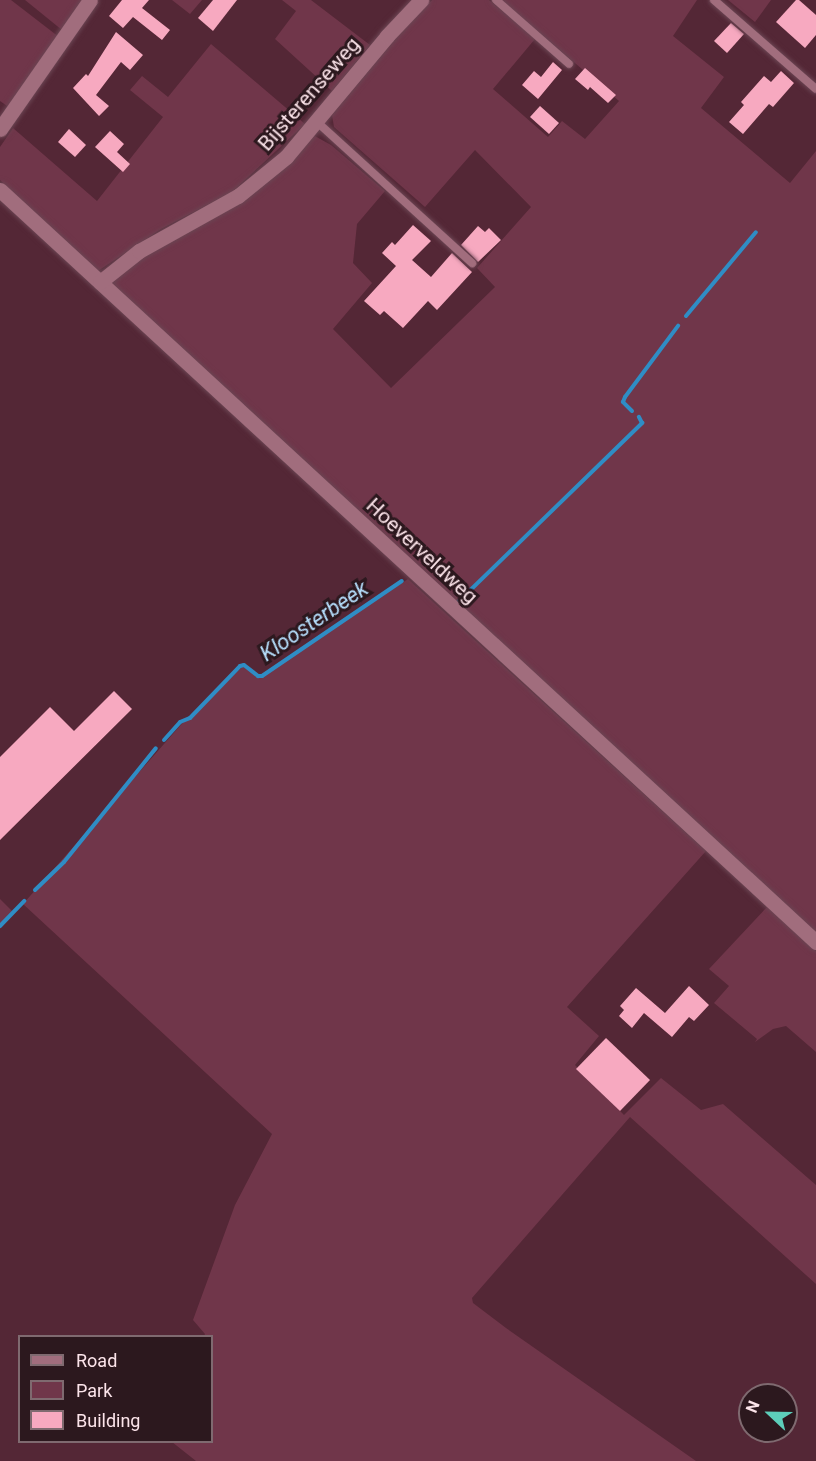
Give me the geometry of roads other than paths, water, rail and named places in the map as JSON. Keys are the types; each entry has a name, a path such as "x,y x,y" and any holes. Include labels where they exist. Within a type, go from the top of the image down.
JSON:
{"street":[{"path":"0,129 90,0"},
{"name":"Bijsterenseweg","path":"100,282 139,251 238,196 286,157 387,36 421,0"},
{"name":"Hoeverveldweg","path":"0,190 816,942"}],"lane":[{"path":"496,0 569,64"},
{"path":"714,0 816,89"},
{"path":"317,122 472,263"}],"waterway":[{"name":"Kloosterbeek","path":"686,316 756,232"},
{"name":"Kloosterbeek","path":"632,411 623,402 625,397 678,326"},
{"name":"Kloosterbeek","path":"456,604 642,423 639,417"},
{"name":"Kloosterbeek","path":"164,740 180,722 190,718 240,666 244,665 258,676 262,676 402,581"},
{"name":"Kloosterbeek","path":"35,890 64,862 156,748"},
{"name":"Kloosterbeek","path":"0,926 24,901"}]}
